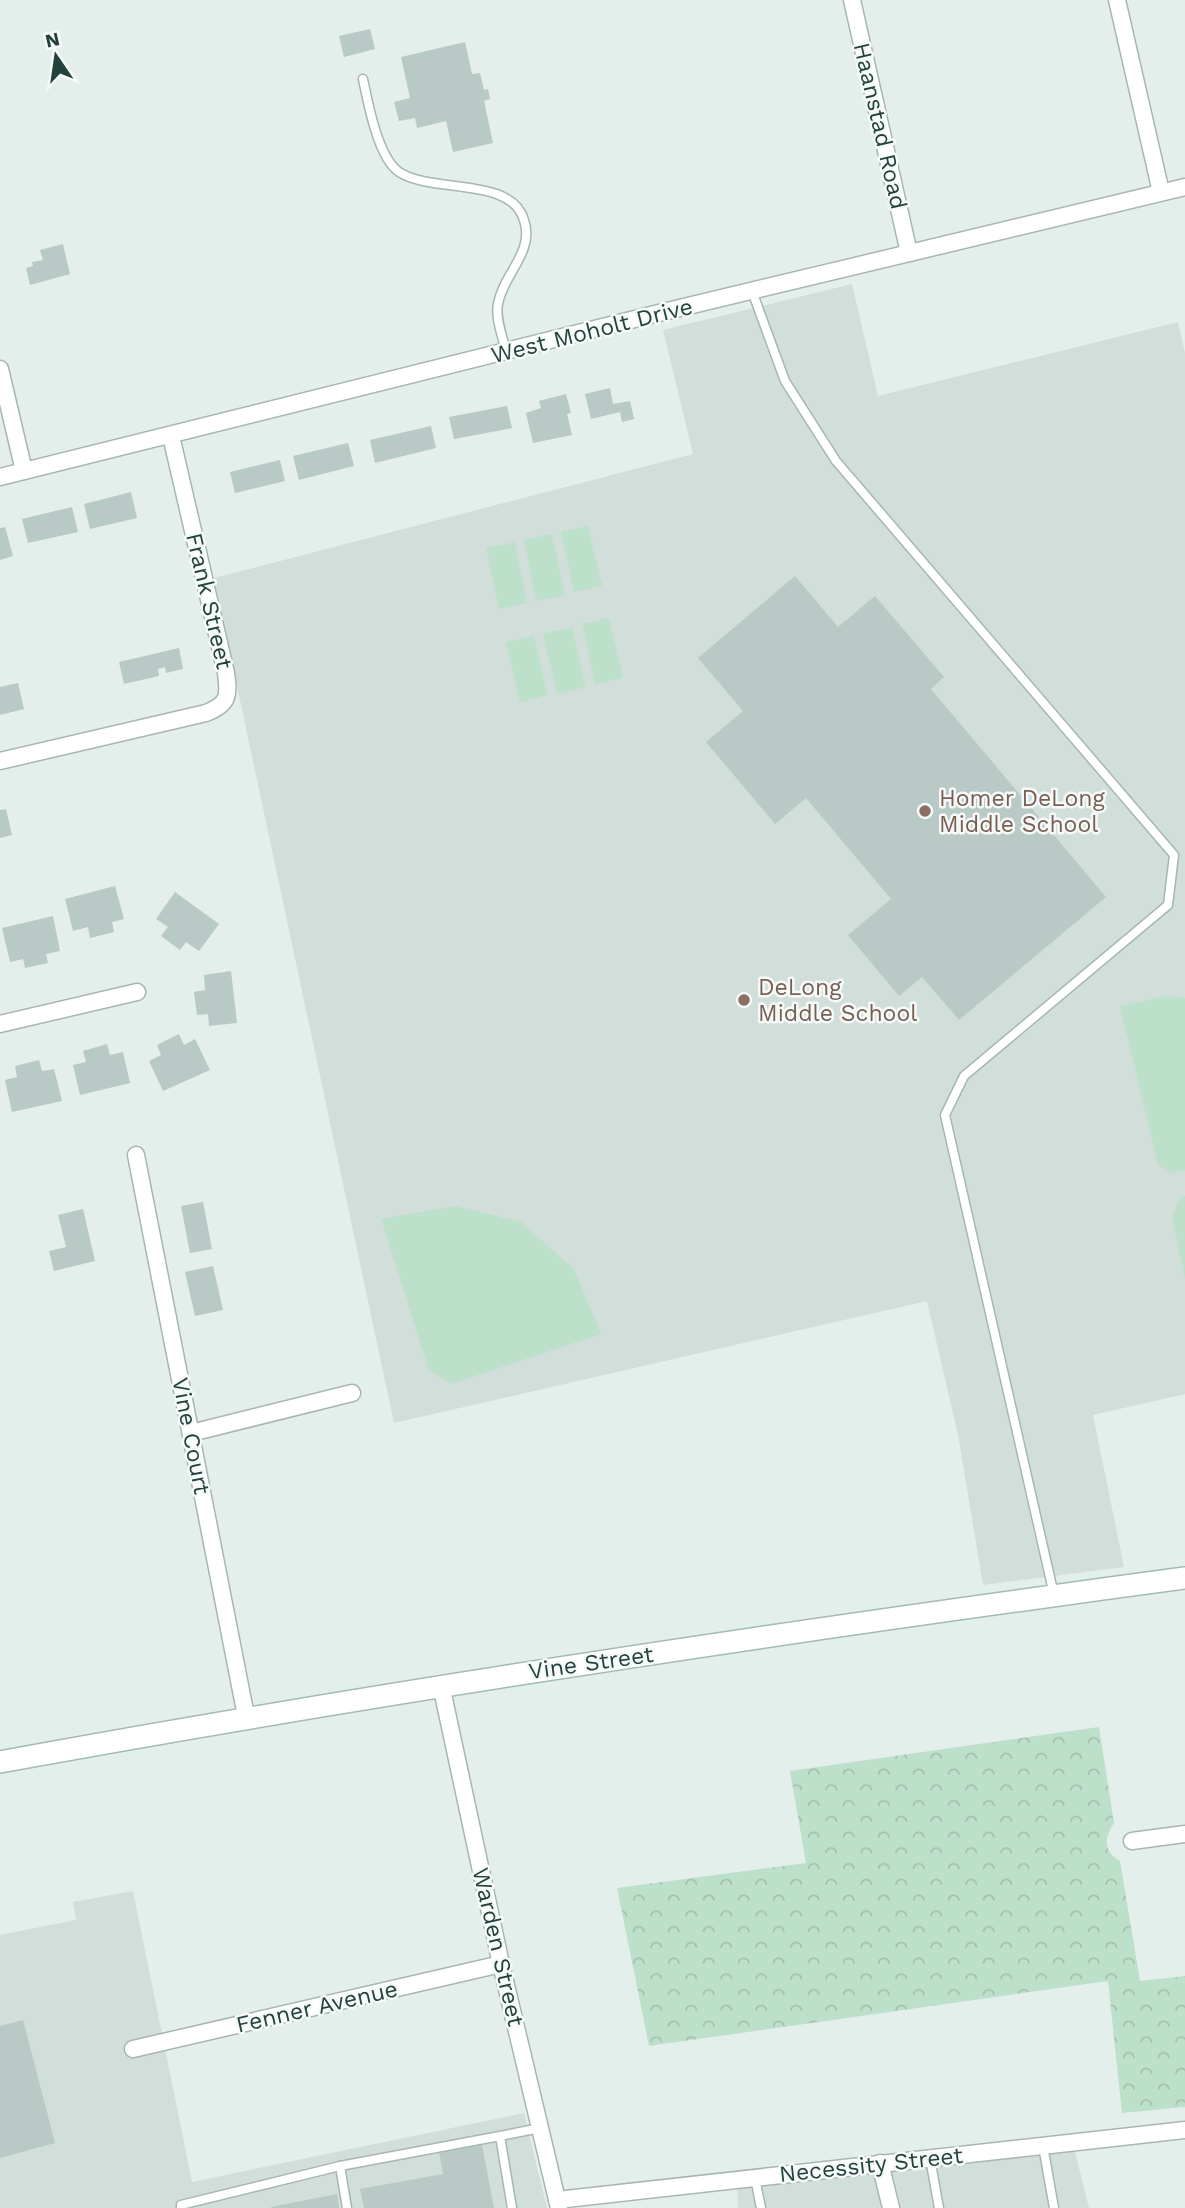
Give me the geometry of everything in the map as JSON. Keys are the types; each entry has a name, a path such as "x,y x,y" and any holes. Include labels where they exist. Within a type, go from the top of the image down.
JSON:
{"street":[{"name":"Haanstad Road","path":"852,0 909,253"},
{"path":"1117,0 1161,192"},
{"name":"West Moholt Drive","path":"0,477 1185,187"},
{"path":"0,369 24,471"},
{"name":"Frank Street","path":"0,761 206,713 219,708 226,700 226,673 171,436"},
{"path":"0,1024 137,992"},
{"name":"Vine Court","path":"136,1155 246,1716"},
{"path":"191,1433 352,1392"},
{"name":"Vine Street","path":"0,1762 246,1716 441,1685 1185,1578"},
{"name":"Warden Street","path":"441,1685 501,1964 558,2204"},
{"path":"1132,1841 1185,1834"},
{"name":"Fenner Avenue","path":"133,2049 501,1964"},
{"name":"Necessity Street","path":"558,2204 755,2178 1185,2130"},
{"path":"880,2164 891,2208"}],"lane":[{"path":"363,79 373,124 382,148 398,172 433,184 478,188 512,200 524,219 526,247 502,289 497,307 507,352"},
{"path":"752,291 785,381 836,461 1174,855 1168,905 964,1076 945,1115 1054,1595"},
{"path":"181,2208 180,2205 340,2166 540,2128"},
{"path":"500,2136 512,2208"},
{"path":"1043,2146 1054,2208"},
{"path":"930,2158 939,2208"},
{"path":"340,2166 347,2208"},
{"path":"755,2178 761,2208"}],"shaded area":[{"name":"DeLong Middle School","path":"852,284 878,396 1178,322 1185,353 1185,1394 1093,1415 1124,1567 983,1585 958,1435 927,1301 394,1423 214,578 693,454 663,330"},
{"path":"133,1891 192,2182 524,2113 547,2208 0,2208 0,1935 76,1920 73,1902"},
{"path":"1074,2148 1089,2208 738,2208 737,2187"}],"green space":[{"path":"588,526 602,586 574,592 561,532"},
{"path":"552,534 565,595 536,601 524,540"},
{"path":"515,542 527,603 499,609 486,548"},
{"path":"609,618 623,678 595,684 582,624"},
{"path":"572,627 586,687 557,694 543,634"},
{"path":"534,636 548,695 520,702 506,642"},
{"path":"1166,996 1185,998 1185,1170 1172,1173 1158,1165 1120,1006"},
{"path":"1185,1196 1185,1279 1172,1218 1180,1197"},
{"path":"456,1206 521,1222 574,1269 601,1334 451,1384 429,1370 381,1219"},
{"path":"1099,1727 1114,1823 1108,1834 1107,1844 1110,1853 1120,1861 1140,1981 1185,1976 1185,2107 1122,2113 1108,1981 649,2046 617,1888 806,1863 790,1771"}],"building":[{"path":"370,29 375,49 344,57 339,36"},
{"path":"465,42 472,74 480,73 484,90 488,89 490,99 484,101 493,143 453,152 446,121 417,128 415,118 399,121 394,102 410,98 401,57"},
{"path":"63,244 70,274 30,285 26,268 33,266 32,262 43,260 40,250"},
{"path":"610,388 613,404 630,401 634,419 622,422 620,412 591,419 585,394"},
{"path":"566,394 571,413 567,414 572,435 533,443 526,413 541,408 539,401"},
{"path":"507,406 512,428 454,439 449,417"},
{"path":"431,426 436,448 375,463 370,440"},
{"path":"348,443 354,466 299,480 293,456"},
{"path":"280,460 285,481 235,493 230,472"},
{"path":"131,492 137,518 90,529 84,504"},
{"path":"72,507 78,532 28,543 22,519"},
{"path":"5,527 13,556 0,560 0,528"},
{"name":"Homer DeLong Middle School","path":"795,576 838,627 875,596 944,677 931,689 1106,897 959,1020 922,977 899,996 848,935 891,899 806,798 775,824 706,742 743,711 698,658"},
{"path":"179,648 183,669 166,673 165,667 158,669 159,676 124,684 119,662"},
{"path":"18,683 24,709 0,715 0,687"},
{"path":"6,809 12,835 0,838 0,810"},
{"path":"115,886 124,919 112,922 114,932 90,938 88,927 73,931 65,899"},
{"path":"175,892 219,924 199,951 186,942 180,950 161,936 168,927 156,919"},
{"path":"53,916 60,951 46,954 48,963 25,968 23,959 10,962 2,928"},
{"path":"231,971 237,1023 209,1026 208,1014 197,1015 194,992 205,990 204,975"},
{"path":"179,1034 184,1045 195,1039 210,1070 163,1091 149,1061 161,1055 157,1045"},
{"path":"107,1044 110,1055 123,1052 130,1083 80,1095 73,1065 86,1062 83,1051"},
{"path":"39,1060 42,1071 54,1069 62,1101 12,1112 5,1080 17,1077 15,1066"},
{"path":"203,1202 212,1249 190,1253 181,1206"},
{"path":"83,1209 95,1261 54,1271 49,1251 66,1247 58,1215"},
{"path":"213,1266 223,1310 195,1316 185,1272"},
{"path":"23,2020 55,2143 0,2158 0,2026"},
{"path":"482,2145 494,2208 364,2208 360,2189 443,2174 439,2153"},
{"path":"337,2194 339,2208 271,2208 271,2207"}],"place":[{"name":"Homer DeLong Middle School","path":"925,811"},
{"name":"DeLong Middle School","path":"744,1000"}]}
